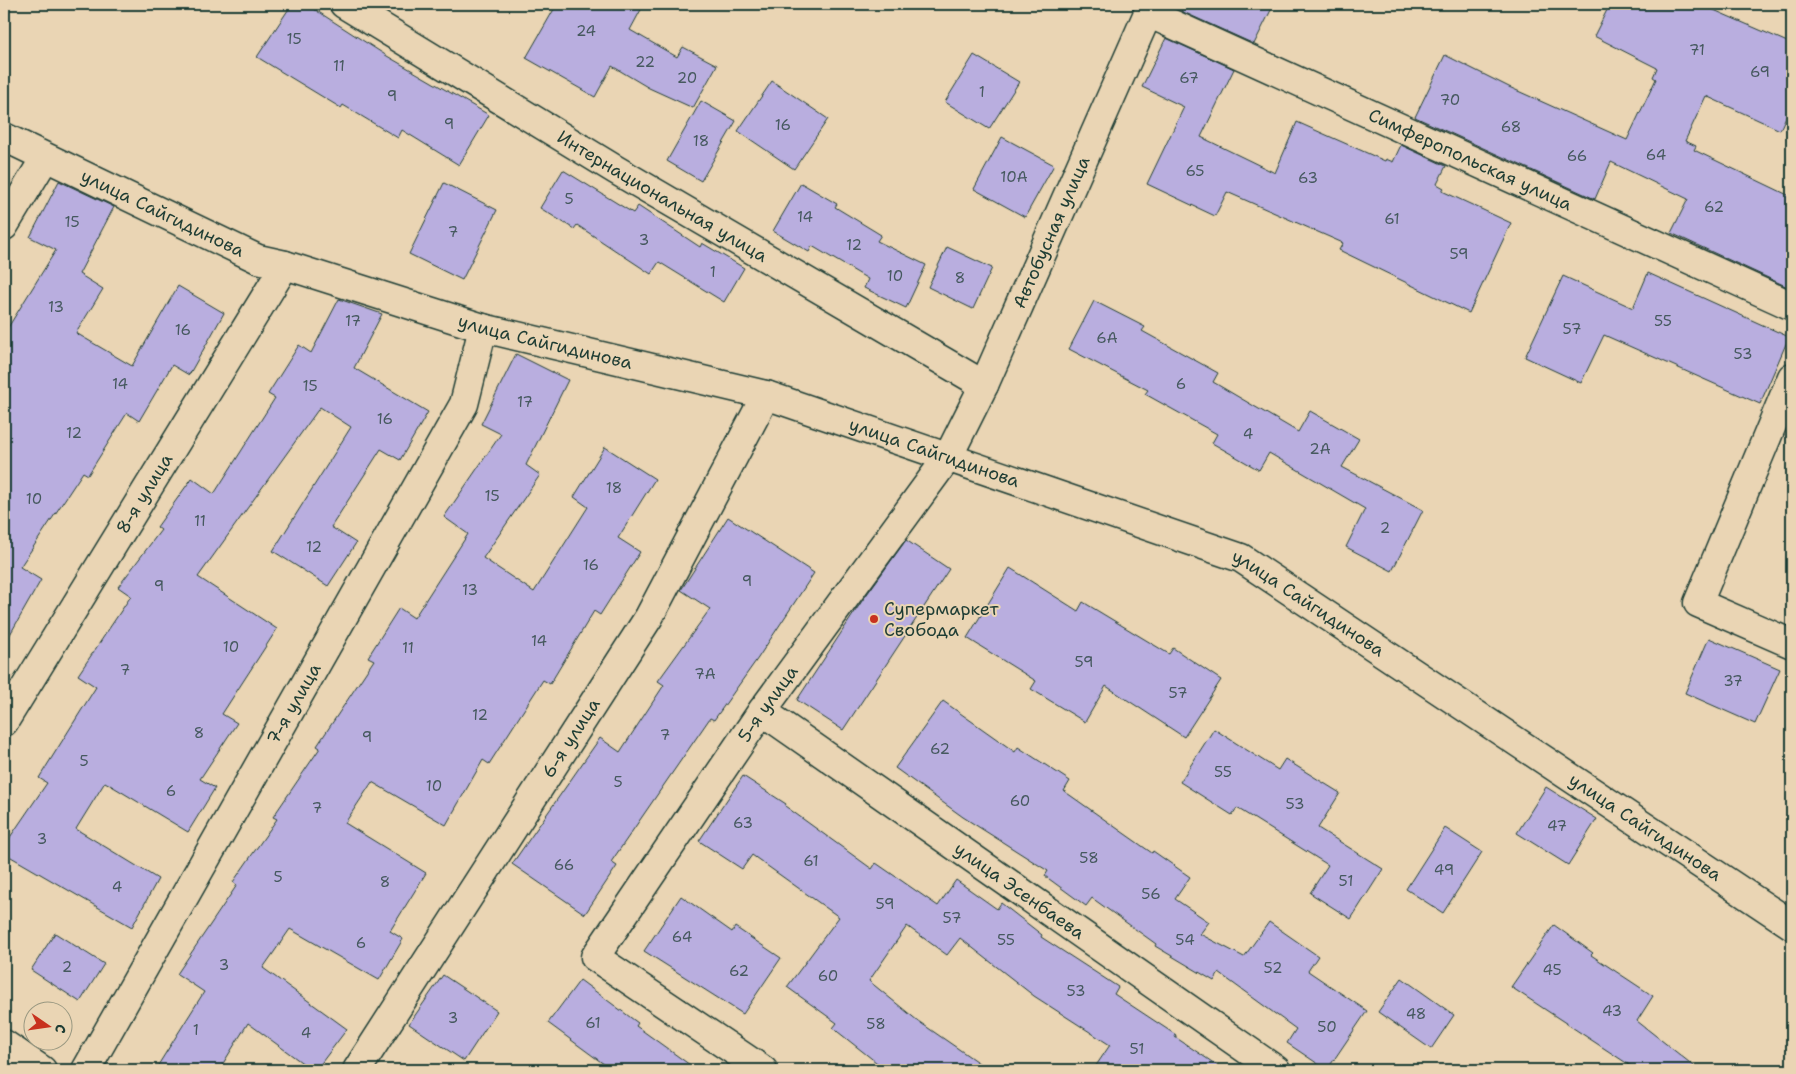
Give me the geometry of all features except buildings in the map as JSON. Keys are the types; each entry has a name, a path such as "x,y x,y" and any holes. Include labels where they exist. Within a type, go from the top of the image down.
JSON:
{"street":[{"name":"Интернациональная улица","path":"344,4 608,165 984,385"},
{"name":"Автобусная улица","path":"948,457 984,385 1150,8"},
{"name":"Симферопольская улица","path":"1150,8 1792,306"},
{"name":"улица Сайгидинова","path":"4,137 258,259 285,265 483,328 766,395 1241,558 1792,925"},
{"path":"4,226 45,158"},
{"name":"8-я улица","path":"4,722 285,265"},
{"name":"7-я улица","path":"86,1070 464,404 483,328"},
{"path":"1792,377 1698,603 1792,644"},
{"name":"6-я улица","path":"357,1070 649,617 766,395"},
{"name":"5-я улица","path":"763,1070 595,957 762,712 948,457"},
{"name":"улица Эсенбаева","path":"762,712 1276,1070"},
{"path":"4,1044 42,1070"}],"place":[{"name":"Супермаркет Свобода","path":"874,619"}]}
